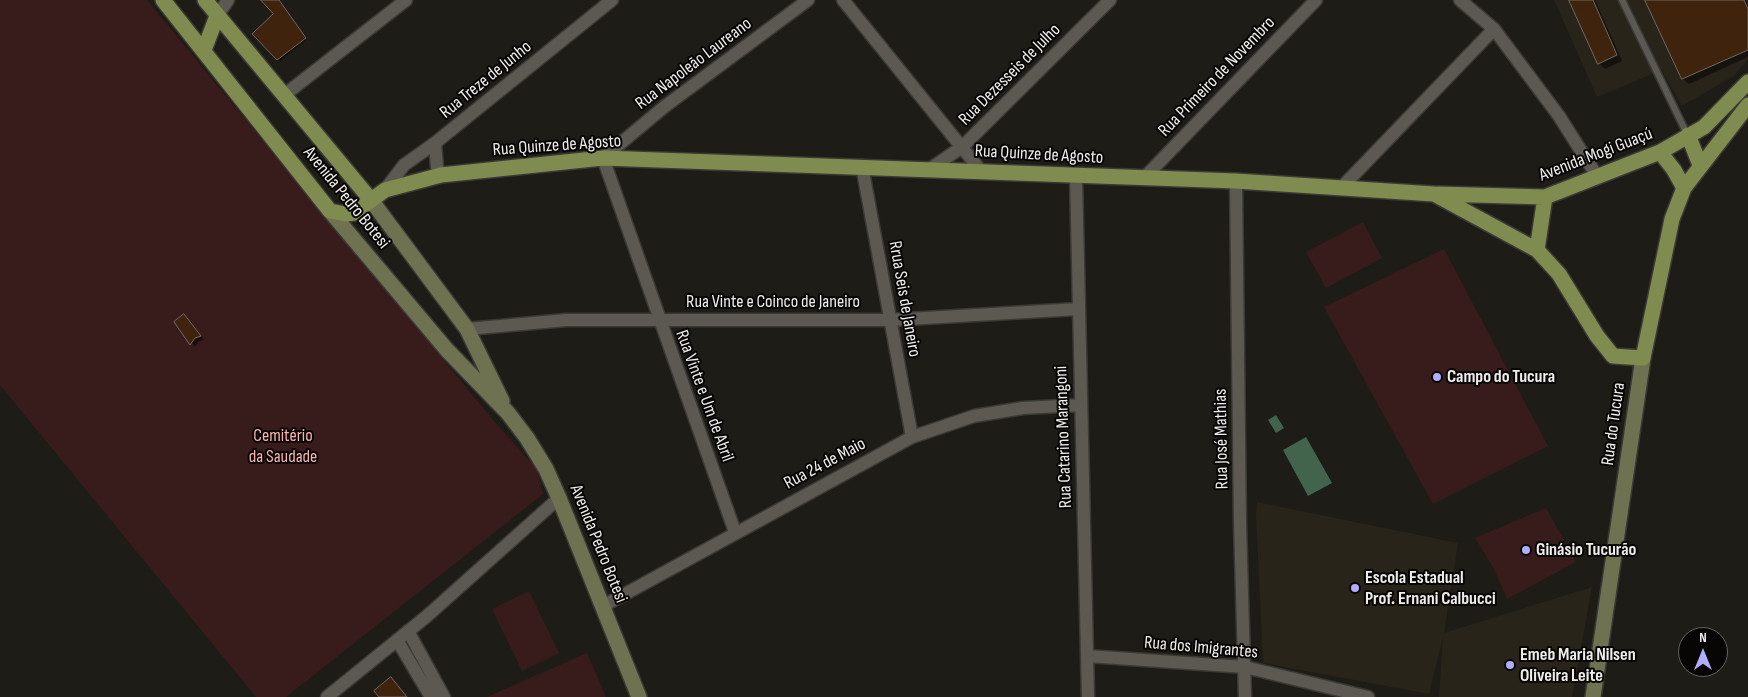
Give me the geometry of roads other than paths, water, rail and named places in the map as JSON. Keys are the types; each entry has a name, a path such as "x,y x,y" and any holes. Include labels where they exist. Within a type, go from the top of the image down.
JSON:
{"main road":[{"name":"Avenida Pedro Botesi","path":"163,0 330,211 447,350 508,413 528,438 546,469 559,498 639,697"},
{"name":"Avenida Pedro Botesi","path":"205,0 371,200 467,329 508,413"},
{"path":"204,50 217,16"},
{"name":"Avenida Mogi Guaçú","path":"1434,194 1546,197 1660,152 1704,126 1748,82"},
{"path":"1688,135 1700,164 1748,105"},
{"path":"1660,152 1674,170 1684,188"},
{"name":"Rua Quinze de Agosto","path":"330,211 346,214 354,213 385,190 441,175 603,158 738,164 981,170 1076,176 1236,181 1342,186 1434,194 1538,250 1559,274 1597,336 1614,356 1643,358"},
{"name":"Rua do Tucura","path":"1593,697 1643,358 1672,219 1684,188 1700,164"},
{"path":"1538,250 1546,197"}],"street":[{"path":"217,16 228,0"},
{"path":"283,96 406,0"},
{"name":"Rua Treze de Junho","path":"385,190 404,165 435,143 612,0"},
{"name":"Rua Napoleão Laureano","path":"603,158 664,107 808,0"},
{"path":"842,0 981,170"},
{"name":"Rua Dezesseis de Julho","path":"930,169 962,147 1110,0"},
{"name":"Rua Primeiro de Novembro","path":"1144,178 1316,0"},
{"path":"1460,0 1494,29 1559,116 1597,176"},
{"path":"1342,186 1494,29"},
{"path":"435,143 437,167 441,175"},
{"name":"Rua Vinte e Um de Abril","path":"603,158 658,319 735,532"},
{"name":"Rrua Seis de Janeiro","path":"862,166 912,437"},
{"name":"Rua Catarino Marangoni","path":"1076,176 1088,697"},
{"name":"Rua José Mathias","path":"1236,181 1240,524 1246,697"},
{"name":"Rua Vinte e Coinco de Janeiro","path":"467,329 566,320 890,320 1078,310"},
{"name":"Rua 24 de Maio","path":"603,606 735,532 912,437 974,416 1022,408 1081,405"},
{"path":"327,697 408,631 559,498"},
{"path":"408,631 444,697"},
{"path":"397,640 431,697"},
{"name":"Rua dos Imigrantes","path":"1087,656 1245,667 1368,697"}],"lane":[{"path":"1622,0 1688,135"}],"place":[{"name":"Campo do Tucura","path":"1437,377"},
{"name":"Ginásio Tucurão","path":"1526,550"},
{"name":"Escola Estadual Prof. Ernani Calbucci","path":"1355,588"},
{"name":"Emeb Maria Nilsen Oliveira Leite","path":"1510,665"}],"park label":[{"name":"Cemitério da Saudade","path":"283,446"}]}
